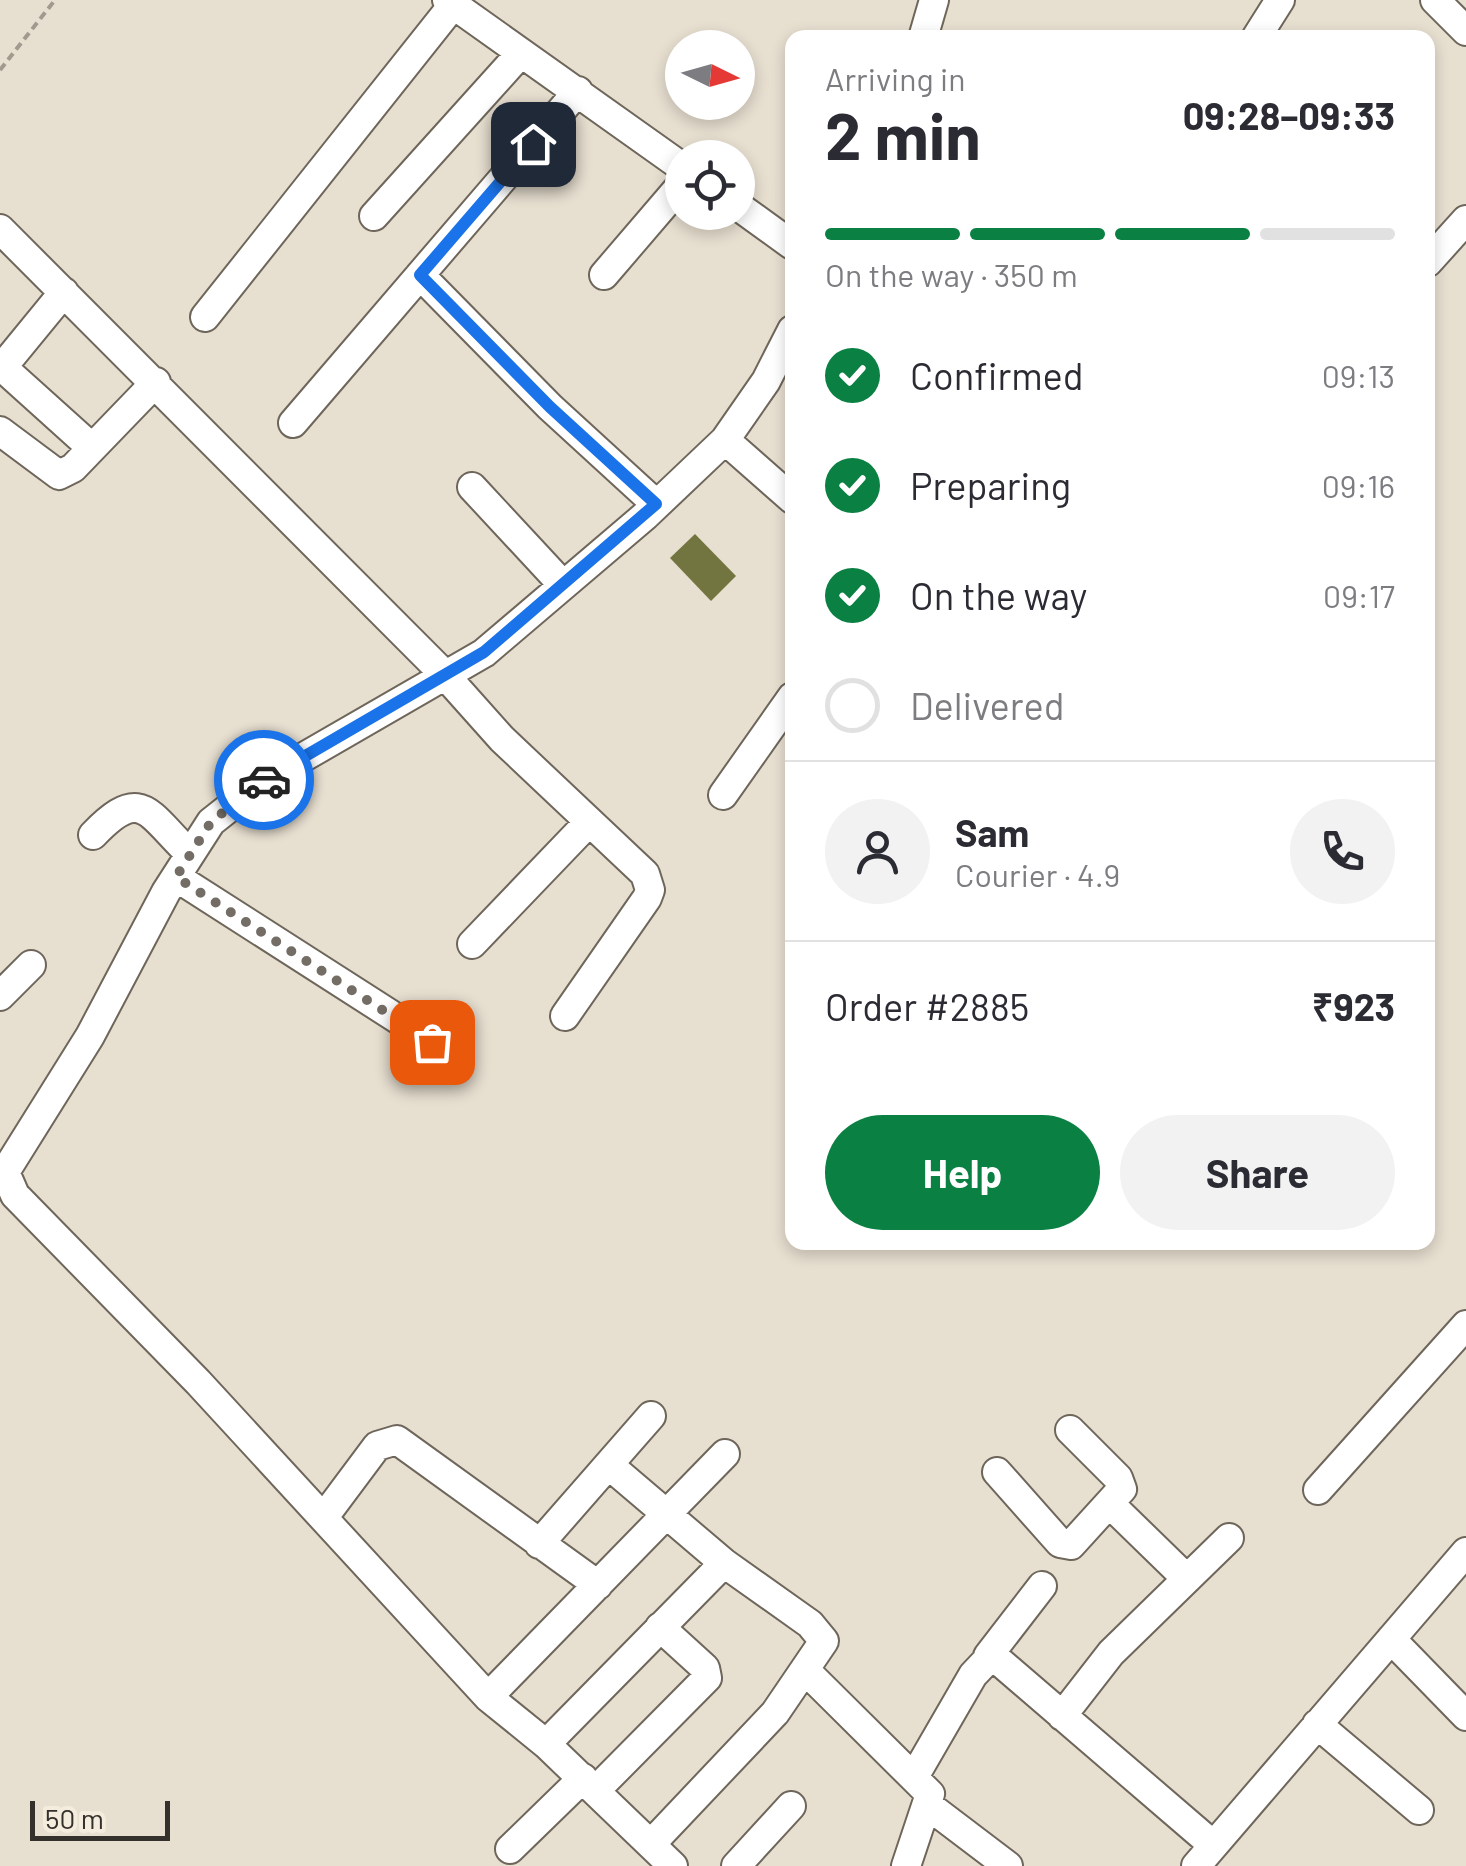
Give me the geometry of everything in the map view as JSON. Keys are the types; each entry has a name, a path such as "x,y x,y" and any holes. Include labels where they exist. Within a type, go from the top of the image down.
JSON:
{"street":[{"path":"925,30 934,0"},
{"path":"1261,30 1280,0"},
{"path":"205,316 450,2 665,155"},
{"path":"374,216 520,54"},
{"path":"293,423 578,91"},
{"path":"604,275 665,204"},
{"path":"755,219 785,241"},
{"path":"1435,254 1466,220"},
{"path":"0,229 444,674 474,710 645,874 650,890 565,1016"},
{"path":"420,275 550,407 656,504"},
{"path":"64,292 1,368 92,448"},
{"path":"673,1866 546,1744 488,1697 324,1517 15,1195 2,1170 90,1036 211,822 264,780 484,652 725,440 766,381 785,344"},
{"path":"0,431 60,475 156,382"},
{"path":"725,440 785,492"},
{"path":"472,487 563,585"},
{"path":"724,796 785,706"},
{"path":"94,835 119,808 133,806 148,814 183,866 432,1042"},
{"path":"472,944 589,822"},
{"path":"0,996 31,964"},
{"path":"1318,1490 1466,1324"},
{"path":"539,1544 651,1416"},
{"path":"998,1472 1066,1546 1110,1504 1122,1484 1070,1430"},
{"path":"324,1517 377,1446 397,1440 598,1585"},
{"path":"488,1697 725,1454"},
{"path":"610,1466 724,1562 821,1633 822,1645 775,1713 651,1844"},
{"path":"1110,1504 1187,1579"},
{"path":"1062,1716 1111,1652 1229,1538"},
{"path":"988,1656 996,1656 1062,1716 1204,1856 1466,1552"},
{"path":"546,1744 724,1562"},
{"path":"914,1777 988,1656 1042,1586"},
{"path":"510,1850 707,1678 705,1668 660,1627"},
{"path":"1390,1638 1466,1716"},
{"path":"806,1671 928,1790 930,1806 906,1866"},
{"path":"1317,1724 1419,1810"},
{"path":"736,1866 791,1806"},
{"path":"930,1806 1008,1866"}],"path":[{"path":"0,70 55,0"}],"building":[{"path":"695,534 736,576 711,601 670,558"}],"way so far":[{"path":"264,780 211,822 176,877 432,1042"}],"route":[{"path":"264,780 484,652 656,504 550,407 420,275 533,144"}]}
